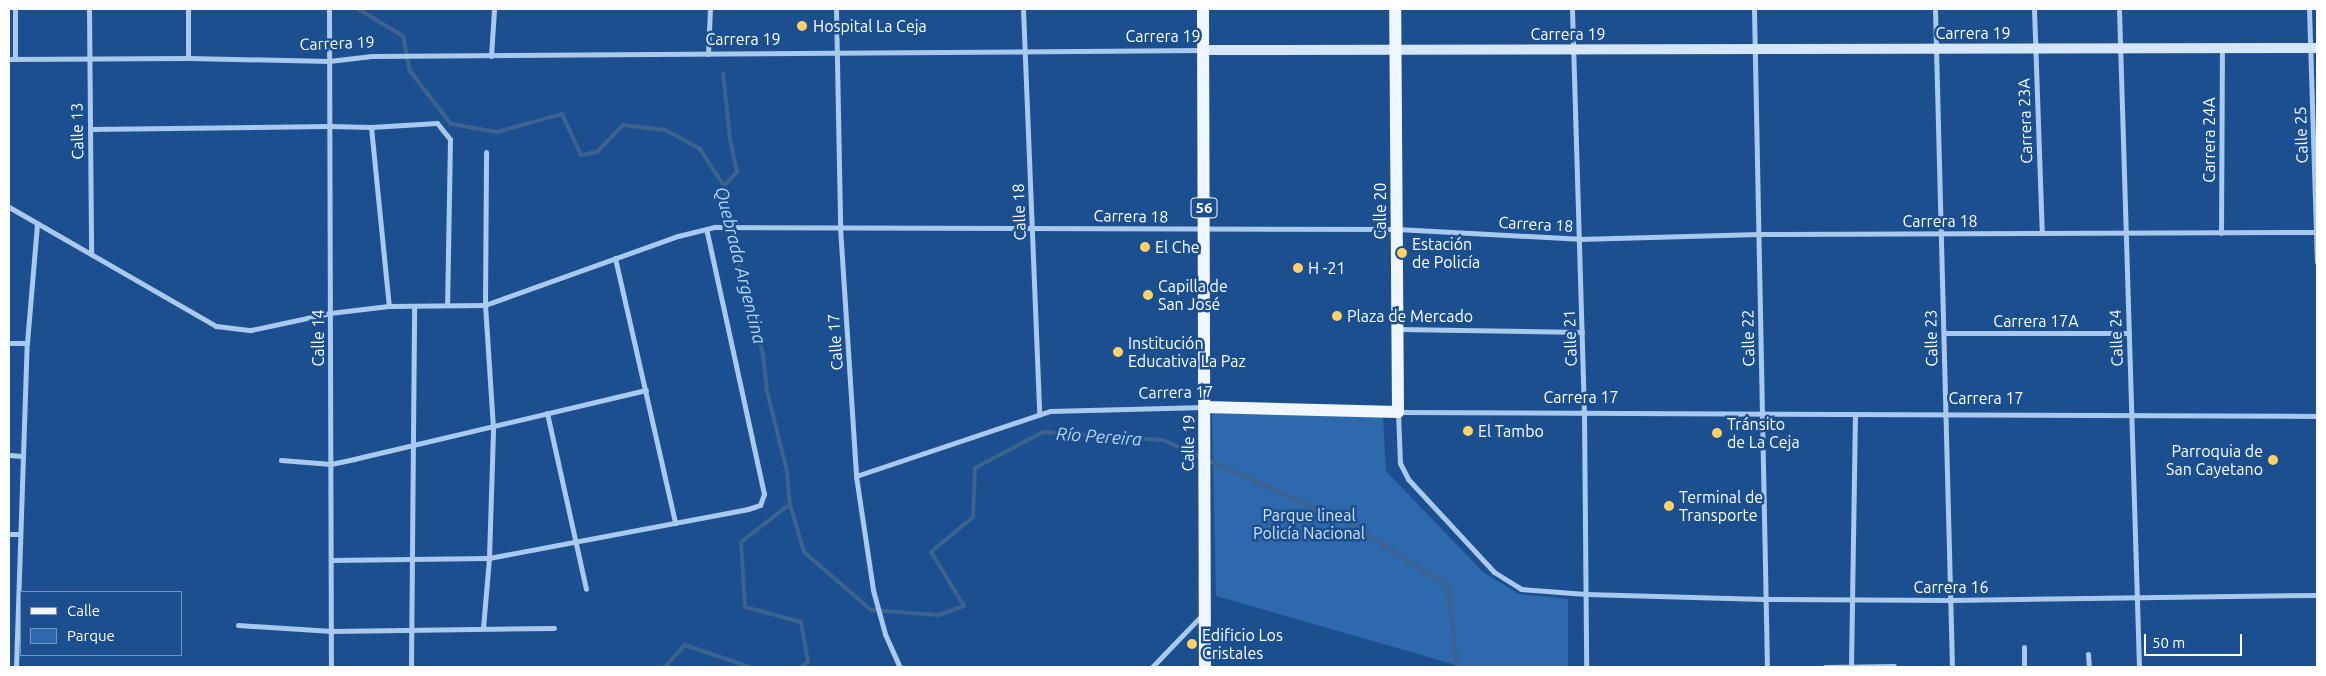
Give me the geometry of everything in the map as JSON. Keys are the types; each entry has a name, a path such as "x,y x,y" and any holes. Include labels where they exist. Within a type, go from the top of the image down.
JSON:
{"main road":[{"name":"Calle 19","path":"1203,9 1205,667"},
{"name":"Calle 20","path":"1395,9 1398,412"},
{"name":"Carrera 19","path":"1203,50 2314,48"},
{"name":"Carrera 17","path":"1205,407 1398,412"}],"street":[{"path":"15,9 15,59"},
{"name":"Calle 13","path":"89,9 91,254"},
{"path":"188,9 188,58"},
{"name":"Calle 14","path":"329,9 331,667"},
{"path":"491,56 494,9"},
{"path":"708,54 710,9"},
{"name":"Calle 17","path":"836,9 840,227 856,476 873,590 885,634 900,667"},
{"name":"Calle 18","path":"1023,9 1039,414"},
{"name":"Calle 21","path":"1572,9 1584,413 1586,667"},
{"name":"Calle 22","path":"1754,9 1766,667"},
{"name":"Calle 23","path":"1935,9 1952,667"},
{"name":"Carrera 23A","path":"2034,9 2042,233"},
{"name":"Calle 24","path":"2119,9 2139,667"},
{"name":"Calle 25","path":"2309,9 2314,48 2317,262"},
{"name":"Carrera 24A","path":"2221,233 2222,48"},
{"name":"Carrera 19","path":"9,59 188,58 329,61 400,56 1203,50"},
{"path":"90,128 371,127 437,123 450,139 447,305"},
{"path":"371,127 389,306"},
{"path":"483,628 489,558 493,428 485,305 486,152"},
{"name":"Carrera 18","path":"9,207 216,326 251,330 330,313 389,306 485,305 678,236 715,227 1397,229 1579,239 1759,234 2317,232"},
{"path":"16,667 27,343 37,223"},
{"path":"332,560 489,558 576,543 760,505 764,499 706,229"},
{"path":"615,258 675,522"},
{"path":"411,667 414,306"},
{"path":"1397,329 1582,332"},
{"name":"Carrera 17A","path":"1944,333 2129,333"},
{"path":"9,343 27,343"},
{"path":"281,460 331,464 493,428 546,412 646,390"},
{"name":"Carrera 17","path":"856,476 1050,411 1205,407"},
{"path":"546,412 586,589"},
{"name":"Carrera 17","path":"1398,412 2317,416"},
{"name":"Carrera 16","path":"1398,412 1400,463 1408,479 1494,572 1521,588 1586,594 1764,599 1950,600 2317,595"},
{"path":"1851,667 1854,414"},
{"path":"9,455 22,456"},
{"path":"9,534 20,534"},
{"path":"1152,667 1205,612"},
{"path":"9,621 17,621"},
{"path":"238,625 332,631 554,628"},
{"path":"2024,646 2024,667"},
{"path":"2088,654 2089,667"},
{"path":"1825,667 1894,666"}],"green space":[{"name":"Parque lineal Policía Nacional","path":"1212,411 1383,417 1386,471 1483,572 1519,594 1568,599 1568,667 1463,667 1216,596"}],"waterway":[{"name":"Quebrada Argentina","path":"358,9 403,36 410,71 451,124 497,132 562,114 581,155 597,152 623,125 665,130 700,149 724,186 745,295 763,354 767,391 787,472 790,504"},
{"path":"723,73 730,139 737,172 724,186"},
{"name":"Río Pereira","path":"801,667 808,662 801,622 745,607 741,542 790,504 804,552 871,610 939,615 964,606 931,552 973,517 975,468 1043,432 1163,440 1201,457"},
{"name":"Río Pereira","path":"1207,460 1352,525 1448,586 1457,667"},
{"name":"Río Pereira","path":"665,667 685,645 750,667"}],"place":[{"name":"Hospital La Ceja","path":"802,26"},
{"name":"El Che","path":"1145,247"},
{"name":"Estación de Policía","path":"1402,253"},
{"name":"H -21","path":"1298,268"},
{"name":"Capilla de San José","path":"1148,295"},
{"name":"Plaza de Mercado","path":"1337,316"},
{"name":"Institución Educativa La Paz","path":"1118,352"},
{"name":"El Tambo","path":"1468,431"},
{"name":"Tránsito de La Ceja","path":"1717,433"},
{"name":"Parroquia de San Cayetano","path":"2273,460"},
{"name":"Terminal de Transporte","path":"1669,506"},
{"name":"Edificio Los Cristales","path":"1192,644"}]}
